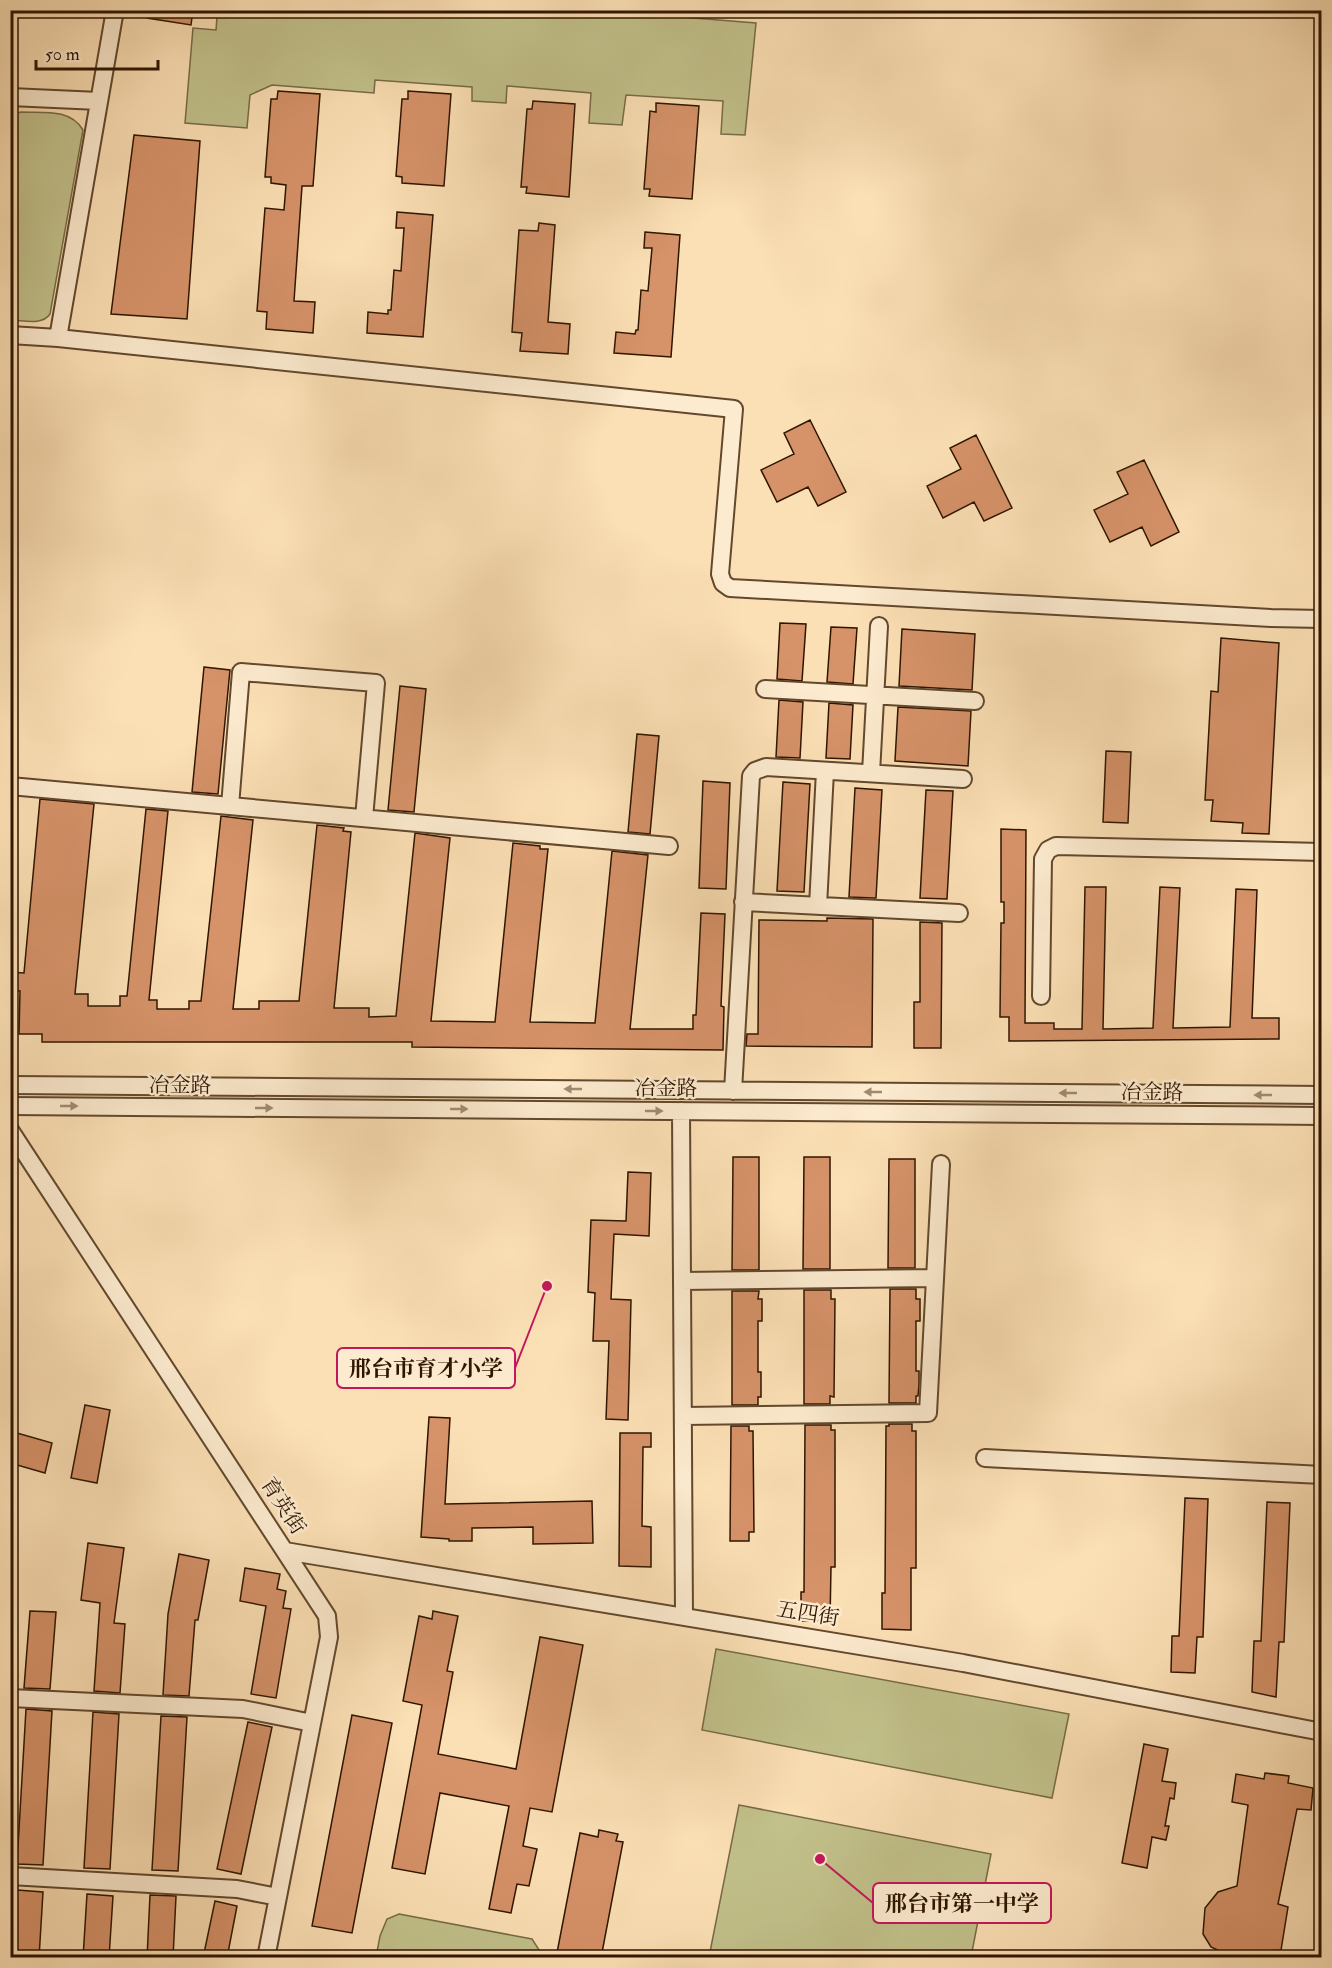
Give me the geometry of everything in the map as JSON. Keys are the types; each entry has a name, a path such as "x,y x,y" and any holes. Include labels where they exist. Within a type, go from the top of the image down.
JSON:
{"street":[{"path":"58,338 115,10"},
{"path":"10,97 99,101"},
{"path":"10,335 58,338 734,409 720,574 723,583 730,588 1259,618 1322,619"},
{"path":"871,773 879,626"},
{"path":"230,806 241,672 376,683 364,818"},
{"path":"765,689 975,701"},
{"path":"733,1091 751,776 755,771 766,767 963,779"},
{"path":"818,906 825,771"},
{"path":"10,786 669,846"},
{"path":"1041,996 1043,859 1048,850 1056,846 1322,852"},
{"path":"743,902 959,913"},
{"name":"冶金路","path":"10,1085 1322,1095"},
{"name":"冶金路","path":"10,1106 1322,1116"},
{"path":"681,1111 684,1616"},
{"name":"育英街","path":"10,1130 327,1616 329,1637 266,1958"},
{"path":"683,1416 928,1413 940,1164"},
{"path":"682,1281 935,1278"},
{"path":"985,1458 1322,1475"},
{"name":"五四街","path":"285,1551 963,1663 1322,1732"},
{"path":"10,1698 243,1709 312,1723"},
{"path":"10,1876 237,1889 278,1897"}],"shaded area":[{"path":"244,10 593,10 756,23 745,135 721,134 723,101 626,95 622,125 589,123 591,93 507,86 506,103 472,101 472,87 375,80 374,93 272,85 250,95 247,128 185,123 193,28 216,30 217,17"},
{"path":"21,112 47,112 63,115 78,123 83,130 50,314 47,318 37,321 11,320 10,115"},
{"path":"716,1649 1069,1714 1052,1798 702,1730"},
{"path":"739,1805 991,1854 971,1957 709,1957"},
{"path":"399,1914 532,1939 541,1957 376,1957 380,1936 387,1919"}],"building":[{"path":"147,10 193,10 191,25 147,18"},
{"path":"278,91 320,94 313,186 302,186 294,301 315,302 313,333 266,329 267,312 257,311 265,208 284,210 286,185 271,183 271,177 265,177 271,99 277,99"},
{"path":"408,91 451,94 444,186 402,183 402,177 396,176 402,99 408,99"},
{"path":"533,101 575,104 569,197 526,193 527,187 521,187 527,109 532,109"},
{"path":"656,103 699,106 692,199 649,196 650,189 644,189 650,111 656,112"},
{"path":"134,135 200,141 187,319 111,314"},
{"path":"397,212 433,215 423,337 367,333 368,312 388,314 388,310 391,310 394,270 401,271 404,228 396,228"},
{"path":"539,223 555,225 548,322 570,324 568,354 520,351 522,333 512,332 519,230 538,231"},
{"path":"645,232 680,235 671,357 614,353 616,332 635,334 638,330 641,290 648,291 652,248 644,248"},
{"path":"810,420 846,492 818,506 808,487 777,502 761,470 794,454 784,433"},
{"path":"976,435 1012,508 984,521 974,502 943,518 927,486 961,469 950,448"},
{"path":"1144,460 1179,532 1151,546 1142,527 1110,542 1094,510 1128,494 1117,472"},
{"path":"780,623 806,624 802,681 777,679"},
{"path":"831,627 857,628 853,684 827,682"},
{"path":"902,629 975,634 972,690 899,686"},
{"path":"1221,638 1279,643 1269,834 1242,833 1243,823 1211,821 1213,800 1205,800 1211,691 1218,692"},
{"path":"204,667 230,670 218,794 192,792"},
{"path":"400,686 426,689 414,812 388,810"},
{"path":"779,700 803,702 800,758 776,757"},
{"path":"829,703 853,705 850,759 826,758"},
{"path":"898,707 971,711 968,766 895,761"},
{"path":"637,734 659,736 650,834 628,832"},
{"path":"1106,751 1131,752 1128,823 1103,822"},
{"path":"703,781 730,783 726,889 699,888"},
{"path":"783,782 810,784 804,892 777,891"},
{"path":"855,788 882,790 876,898 849,897"},
{"path":"926,790 953,791 947,899 920,898"},
{"path":"40,799 94,804 75,994 88,994 88,1006 120,1006 120,996 127,996 146,809 168,811 149,1000 157,1000 157,1009 189,1009 189,1001 201,1001 221,816 253,820 233,1009 259,1009 259,1001 299,1001 317,825 344,828 343,831 351,832 334,1008 369,1008 369,1017 396,1016 415,833 450,838 431,1021 495,1022 513,843 548,849 530,1022 595,1023 612,851 648,855 630,1029 693,1029 693,1015 696,1015 701,913 725,914 721,1006 724,1007 723,1050 412,1047 412,1042 42,1042 42,1034 19,1034 20,991 10,990 10,972 24,973"},
{"path":"1001,829 1026,830 1025,1023 1054,1023 1054,1029 1082,1029 1085,887 1106,887 1103,1029 1153,1028 1160,887 1180,888 1173,1028 1230,1027 1236,889 1257,890 1252,1018 1279,1018 1279,1039 1009,1041 1009,1017 1000,1017 1001,923 1004,923 1004,902 1001,902"},
{"path":"827,918 873,919 872,1047 746,1046 747,1034 758,1034 759,920 827,921"},
{"path":"920,922 942,923 941,1048 914,1048 914,1002 920,1002"},
{"path":"733,1157 759,1157 759,1270 732,1270"},
{"path":"804,1157 830,1157 830,1269 803,1269"},
{"path":"889,1159 915,1159 915,1268 888,1268"},
{"path":"628,1172 651,1173 649,1236 614,1234 611,1299 631,1300 628,1420 606,1419 609,1341 593,1341 595,1293 588,1292 591,1220 626,1221"},
{"path":"890,1289 916,1289 916,1299 920,1299 920,1321 916,1321 916,1371 919,1371 919,1384 916,1403 889,1403"},
{"path":"804,1290 831,1290 831,1299 835,1299 834,1397 830,1396 830,1404 804,1404"},
{"path":"732,1291 759,1291 758,1299 762,1299 762,1321 758,1321 758,1372 761,1372 761,1397 758,1397 758,1405 732,1405"},
{"path":"85,1405 110,1410 97,1483 71,1478"},
{"path":"429,1417 450,1418 445,1504 592,1501 593,1543 533,1544 533,1527 472,1528 472,1541 421,1537"},
{"path":"912,1424 912,1431 916,1431 916,1568 911,1568 911,1630 882,1629 882,1593 885,1593 886,1426"},
{"path":"805,1425 831,1425 831,1430 835,1430 835,1567 831,1567 830,1621 801,1621 801,1592 804,1592"},
{"path":"731,1426 749,1426 749,1431 753,1431 754,1532 749,1532 749,1541 730,1541"},
{"path":"10,1431 52,1443 45,1473 10,1463"},
{"path":"620,1433 651,1433 651,1447 643,1447 642,1526 651,1527 651,1567 619,1566"},
{"path":"1185,1498 1208,1499 1203,1637 1197,1637 1195,1673 1171,1672 1172,1636 1179,1636"},
{"path":"1267,1502 1290,1503 1284,1642 1279,1642 1276,1697 1252,1692 1254,1641 1261,1641"},
{"path":"88,1543 124,1548 114,1623 125,1624 120,1693 94,1691 100,1603 81,1600"},
{"path":"179,1554 209,1560 198,1620 195,1620 189,1696 163,1695 168,1614"},
{"path":"245,1568 280,1574 277,1589 286,1591 283,1608 291,1609 276,1698 251,1694 266,1606 240,1601"},
{"path":"30,1611 56,1612 50,1689 24,1688"},
{"path":"433,1611 458,1616 447,1671 453,1672 438,1754 516,1769 540,1637 583,1645 552,1812 530,1808 523,1846 537,1849 529,1886 517,1884 511,1913 489,1909 509,1806 440,1793 425,1874 392,1868 422,1705 403,1701 419,1616 432,1619"},
{"path":"26,1709 52,1711 43,1865 17,1864"},
{"path":"93,1712 119,1714 110,1869 84,1868"},
{"path":"352,1715 392,1723 352,1933 312,1926"},
{"path":"161,1716 187,1717 178,1871 152,1870"},
{"path":"248,1722 272,1727 241,1874 217,1869"},
{"path":"1144,1744 1168,1749 1162,1781 1176,1783 1174,1799 1170,1798 1165,1826 1169,1826 1166,1840 1152,1837 1147,1868 1122,1863"},
{"path":"1265,1773 1289,1776 1288,1783 1313,1788 1311,1810 1297,1809 1278,1904 1288,1907 1281,1950 1267,1951 1266,1958 1224,1958 1224,1953 1211,1947 1203,1934 1205,1908 1218,1892 1237,1886 1248,1805 1232,1802 1236,1774 1264,1779"},
{"path":"599,1830 618,1834 616,1841 623,1842 601,1958 556,1958 580,1833 598,1837"},
{"path":"17,1890 43,1892 39,1958 13,1958"},
{"path":"87,1894 113,1896 109,1958 83,1958"},
{"path":"150,1895 176,1896 173,1958 147,1958"},
{"path":"215,1901 237,1906 227,1958 203,1958"}],"place":[{"name":"邢台市育才小学","path":"547,1286"},
{"name":"邢台市第一中学","path":"820,1859"}]}
